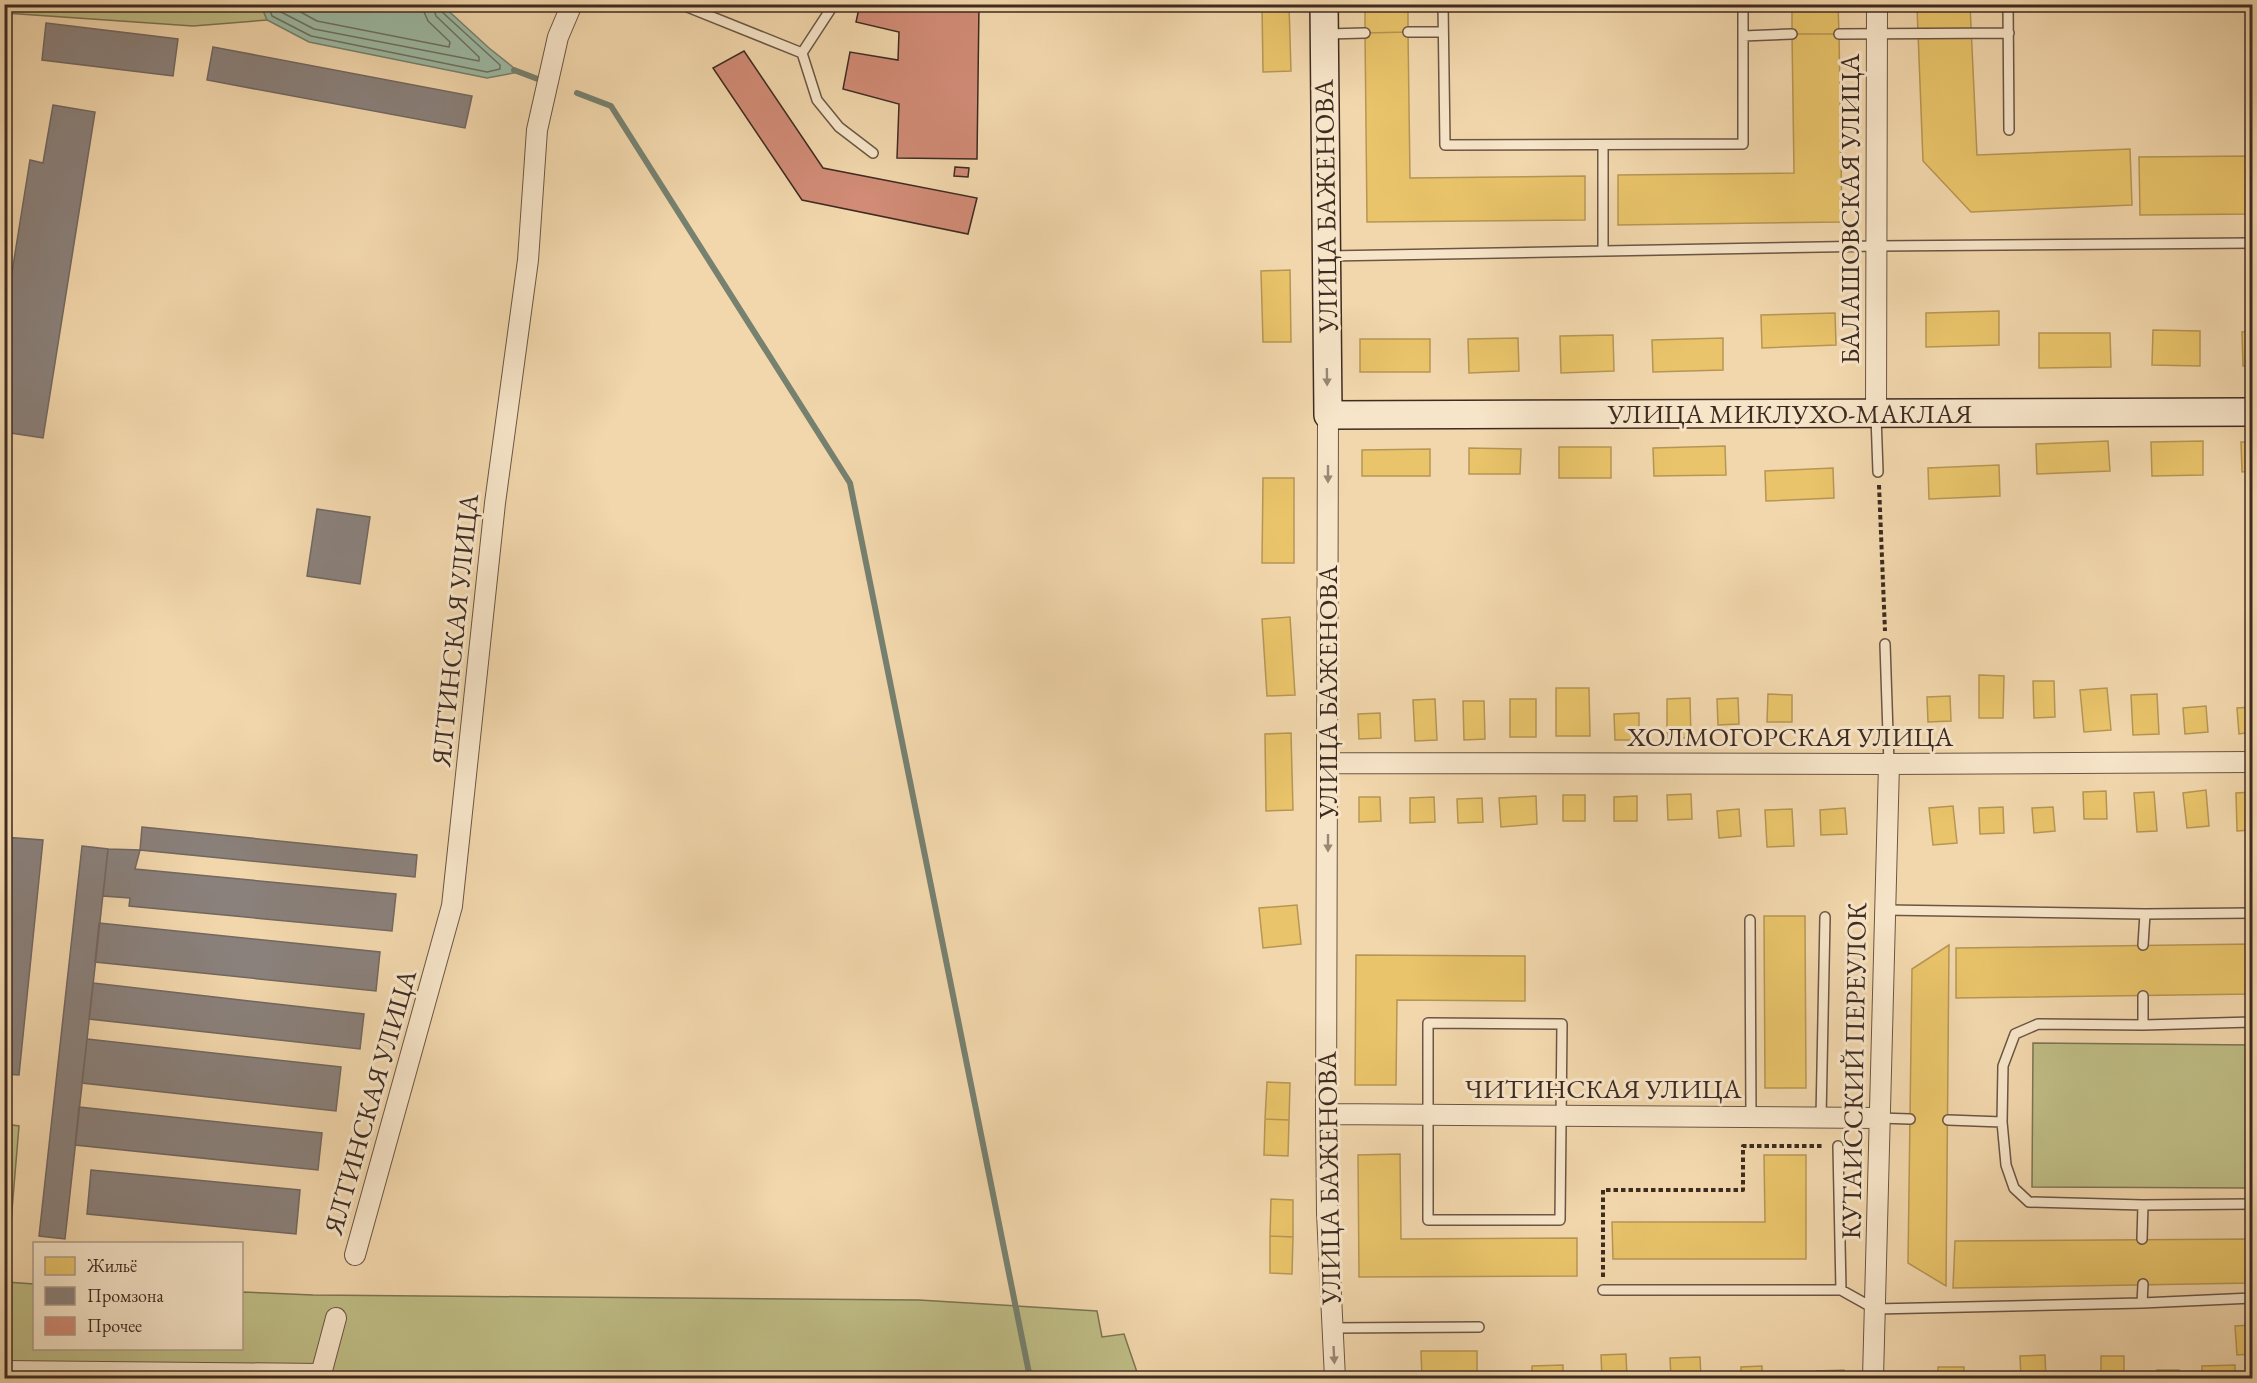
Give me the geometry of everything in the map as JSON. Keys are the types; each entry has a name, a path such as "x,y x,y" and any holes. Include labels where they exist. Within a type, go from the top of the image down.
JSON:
{"street":[{"name":"ЯЛТИНСКАЯ УЛИЦА","path":"355,1255 452,906 495,503 528,260 537,130 558,37 572,4"},
{"name":"УЛИЦА БАЖЕНОВА","path":"1324,4 1328,415 1326,1114 1327,1213 1335,1378"},
{"name":"БАЛАШОВСКАЯ УЛИЦА","path":"1876,414 1877,4"},
{"name":"УЛИЦА МИКЛУХО-МАКЛАЯ","path":"1328,415 2253,412"},
{"name":"ХОЛМОГОРСКАЯ УЛИЦА","path":"1328,764 2253,762"},
{"name":"КУТАИССКИЙ ПЕРЕУЛОК","path":"1873,1378 1889,764"},
{"name":"ЧИТИНСКАЯ УЛИЦА","path":"1326,1114 1880,1118"},
{"path":"4,1371 320,1376 336,1317"}],"lane":[{"path":"680,4 802,53"},
{"path":"802,53 834,4"},
{"path":"1443,4 1445,145 1743,144 1743,4"},
{"path":"2008,4 2009,130"},
{"path":"1408,32 1443,32"},
{"path":"1324,34 1365,33"},
{"path":"1839,34 2008,33"},
{"path":"1743,36 1792,34"},
{"path":"802,53 817,100 839,127 873,153"},
{"path":"1603,145 1603,251"},
{"path":"1326,256 1877,246 2253,243"},
{"path":"1876,414 1878,472"},
{"path":"1886,644 1889,764"},
{"path":"1885,910 2145,914 2253,913"},
{"path":"2143,945 2145,914"},
{"path":"1821,1118 1825,917"},
{"path":"1750,920 1751,1117"},
{"path":"2143,996 2143,1025"},
{"path":"2253,1022 2143,1025 2038,1024 2015,1034 2003,1066 2002,1122 2006,1165 2014,1188 2029,1202 2143,1205 2253,1204"},
{"path":"1428,1023 1562,1024 1559,1116 1560,1220 1428,1220 1428,1115 1428,1023"},
{"path":"1880,1118 1910,1119"},
{"path":"1948,1119 2002,1122"},
{"path":"1838,1146 1841,1290"},
{"path":"2142,1239 2143,1205"},
{"path":"2142,1303 2143,1284"},
{"path":"1604,1290 1841,1290 1875,1309 2253,1298"},
{"path":"1332,1328 1479,1327"}],"path":[{"path":"1878,472 1886,644"},
{"path":"1604,1290 1603,1190 1743,1190 1743,1146 1838,1146"}],"shaded area":[{"path":"4,5 261,5 267,20 193,26 5,13"},
{"path":"2033,1043 2252,1045 2252,1188 2032,1187"},
{"path":"5,1124 19,1126 6,1282 33,1284 33,1350 243,1350 243,1292 313,1295 919,1300 1097,1311 1102,1337 1124,1334 1139,1378 5,1378"}],"water":[{"path":"261,5 442,5 519,72 487,78 309,42 267,20"}],"building: Жильё":[{"path":"1262,4 1289,4 1291,71 1263,72"},
{"path":"1365,4 1408,4 1408,32 1365,33"},
{"path":"1792,4 1838,4 1839,34 1792,34"},
{"path":"1970,5 1977,155 2130,149 2132,205 1971,212 1923,161 1917,7"},
{"path":"1408,32 1410,178 1585,176 1585,220 1367,222 1365,33"},
{"path":"1792,34 1839,34 1842,222 1618,225 1618,175 1794,173"},
{"path":"2252,156 2252,214 2140,215 2139,157"},
{"path":"1290,270 1291,342 1263,342 1261,271"},
{"path":"1999,311 1999,345 1926,347 1926,313"},
{"path":"1835,313 1836,345 1762,348 1761,315"},
{"path":"2153,330 2200,331 2200,366 2152,365"},
{"path":"2252,331 2252,366 2243,366 2242,332"},
{"path":"2039,333 2110,333 2111,367 2039,368"},
{"path":"1613,335 1614,371 1561,373 1560,336"},
{"path":"1518,338 1519,371 1469,373 1468,339"},
{"path":"1723,338 1723,370 1653,372 1652,340"},
{"path":"1360,339 1430,339 1430,372 1360,372"},
{"path":"2108,441 2110,471 2037,474 2036,444"},
{"path":"2203,441 2203,475 2152,476 2151,442"},
{"path":"2241,442 2252,442 2252,471 2242,472"},
{"path":"1725,446 1726,475 1654,476 1653,448"},
{"path":"1559,447 1611,447 1611,478 1559,478"},
{"path":"1469,448 1521,449 1520,474 1469,474"},
{"path":"1430,449 1430,476 1362,476 1362,450"},
{"path":"1999,465 2000,496 1929,499 1928,468"},
{"path":"1833,468 1834,498 1766,501 1765,471"},
{"path":"1263,478 1294,478 1294,563 1262,563"},
{"path":"1290,617 1295,695 1267,696 1262,619"},
{"path":"1979,675 2004,676 2003,718 1979,718"},
{"path":"2033,681 2054,681 2055,717 2034,718"},
{"path":"1556,688 1589,688 1590,736 1556,736"},
{"path":"2107,688 2111,730 2084,732 2080,690"},
{"path":"1768,694 1792,695 1792,722 1767,722"},
{"path":"2157,694 2159,734 2133,735 2131,695"},
{"path":"1950,696 1951,721 1928,722 1927,697"},
{"path":"1690,698 1691,738 1667,738 1667,699"},
{"path":"1738,698 1739,724 1718,725 1717,699"},
{"path":"1435,699 1437,740 1415,741 1413,700"},
{"path":"1510,699 1536,699 1536,737 1510,737"},
{"path":"1463,701 1484,701 1485,739 1464,740"},
{"path":"2206,706 2208,732 2185,734 2183,708"},
{"path":"2252,707 2252,732 2239,734 2237,708"},
{"path":"1380,713 1381,738 1359,739 1358,714"},
{"path":"1639,713 1639,740 1615,740 1614,714"},
{"path":"1291,733 1293,810 1266,811 1265,734"},
{"path":"2206,790 2209,826 2187,828 2183,793"},
{"path":"2106,791 2107,819 2084,819 2083,792"},
{"path":"2154,792 2157,831 2137,832 2134,793"},
{"path":"2252,792 2252,830 2237,831 2236,793"},
{"path":"1691,794 1692,819 1668,820 1667,795"},
{"path":"1563,795 1585,795 1585,821 1563,821"},
{"path":"1536,796 1537,824 1501,827 1499,798"},
{"path":"1637,796 1637,821 1614,821 1614,797"},
{"path":"1359,797 1380,797 1381,821 1359,822"},
{"path":"1434,797 1435,822 1410,823 1410,798"},
{"path":"1482,798 1483,822 1458,823 1457,799"},
{"path":"1953,806 1957,843 1933,845 1929,808"},
{"path":"2003,807 2004,833 1980,834 1979,808"},
{"path":"2053,807 2055,831 2034,833 2032,808"},
{"path":"1845,808 1847,834 1821,835 1820,810"},
{"path":"1739,809 1741,836 1719,838 1717,811"},
{"path":"1792,809 1794,846 1767,847 1765,810"},
{"path":"1297,905 1301,944 1263,948 1259,908"},
{"path":"1764,916 1805,916 1806,1088 1765,1088"},
{"path":"2252,944 2252,994 1956,998 1956,948"},
{"path":"1949,945 1946,1286 1908,1263 1912,969"},
{"path":"1356,955 1525,956 1525,1001 1397,1000 1396,1085 1355,1085"},
{"path":"1267,1082 1290,1083 1289,1120 1265,1119"},
{"path":"1265,1119 1289,1120 1288,1156 1264,1155"},
{"path":"1400,1154 1401,1239 1577,1238 1577,1276 1359,1277 1358,1155"},
{"path":"1764,1155 1806,1155 1806,1259 1613,1259 1612,1222 1765,1222"},
{"path":"1271,1199 1293,1200 1293,1237 1270,1236"},
{"path":"1270,1236 1293,1237 1292,1274 1270,1273"},
{"path":"2252,1239 2252,1283 1953,1288 1955,1241"},
{"path":"2252,1325 2252,1354 2237,1355 2235,1326"},
{"path":"1421,1351 1477,1351 1477,1378 1422,1378"},
{"path":"1626,1354 1627,1378 1602,1378 1601,1355"},
{"path":"2045,1355 2046,1378 2021,1378 2020,1356"},
{"path":"2101,1356 2124,1356 2124,1378 2101,1378"},
{"path":"1700,1357 1701,1378 1671,1378 1670,1358"},
{"path":"1563,1365 1563,1378 1532,1378 1532,1366"},
{"path":"2235,1365 2235,1378 2202,1378 2202,1366"},
{"path":"1762,1366 1762,1378 1741,1378 1741,1367"},
{"path":"1938,1367 1964,1367 1964,1374 1968,1374 1968,1378 1938,1378"},
{"path":"1844,1370 1844,1378 1816,1378 1816,1371"},
{"path":"2157,1370 2179,1370 2180,1378 2157,1378"},
{"path":"1386,1372 1387,1378 1360,1378 1360,1373"}],"building: Промзона":[{"path":"46,23 178,39 173,76 42,60"},
{"path":"213,47 472,96 465,128 207,80"},
{"path":"53,105 95,112 43,438 4,432 4,322 30,160 43,163"},
{"path":"317,509 370,517 360,584 307,576"},
{"path":"142,827 417,855 415,877 140,850"},
{"path":"4,837 43,840 19,1075 4,1074"},
{"path":"82,846 108,849 65,1239 39,1236"},
{"path":"108,849 140,850 135,869 396,894 392,931 129,906 130,898 103,896"},
{"path":"99,923 380,952 376,991 95,962"},
{"path":"93,983 364,1014 360,1049 89,1019"},
{"path":"87,1039 341,1067 336,1111 82,1083"},
{"path":"79,1107 322,1133 318,1170 75,1145"},
{"path":"91,1170 300,1190 296,1234 87,1214"}],"building: Прочее":[{"path":"860,4 979,4 977,159 897,158 899,104 843,89 850,52 898,60 899,32 856,22"},
{"path":"744,51 823,168 977,198 968,234 802,200 713,68"},
{"path":"955,167 969,168 968,177 954,176"}],"waterway":[{"path":"514,70 543,81"},
{"path":"577,93 611,106 850,483 1030,1378"}]}
